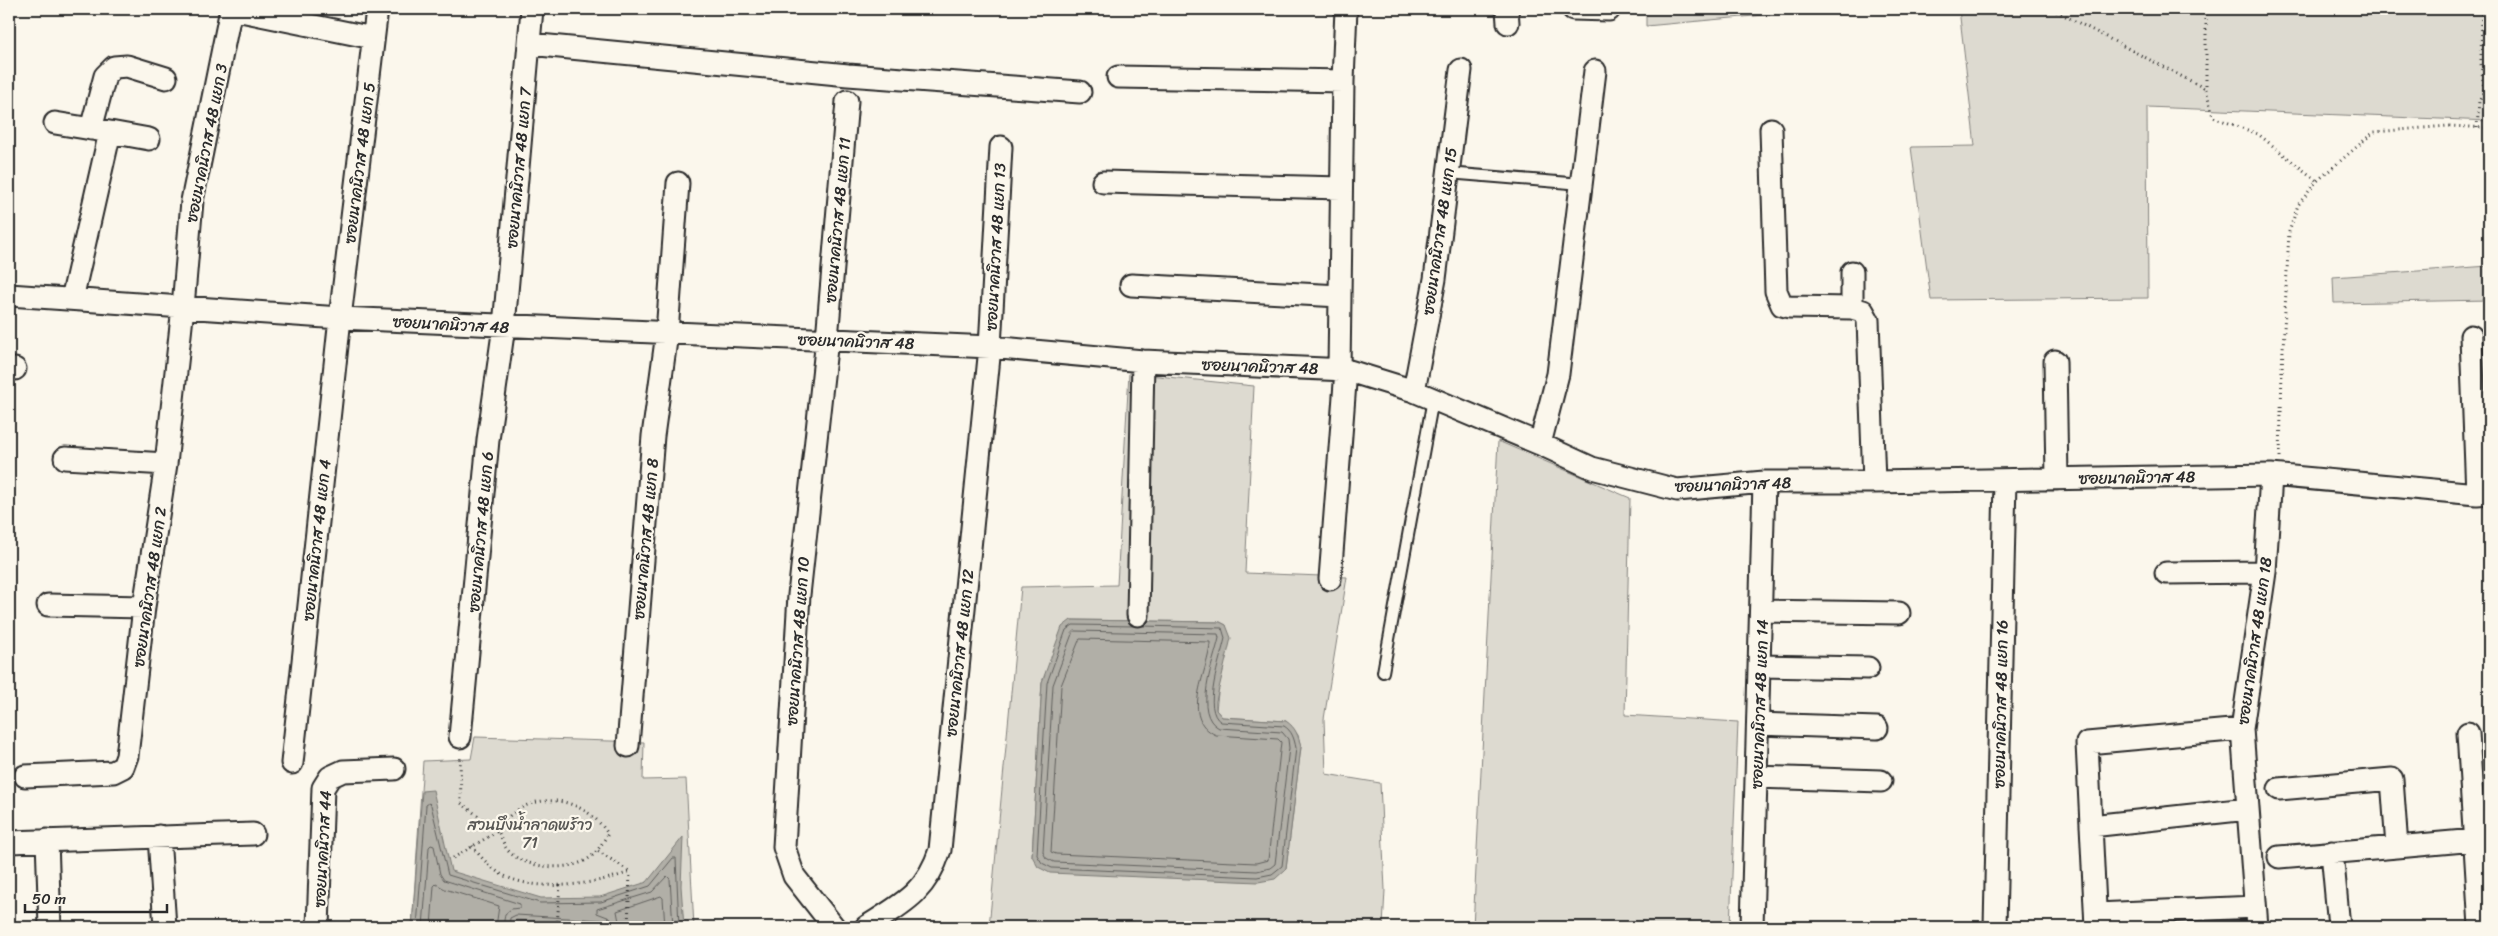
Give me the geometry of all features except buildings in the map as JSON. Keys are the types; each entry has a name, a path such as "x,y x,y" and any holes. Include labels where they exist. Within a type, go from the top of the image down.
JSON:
{"street":[{"path":"231,9 373,38"},
{"name":"ซอยนาคนิวาส 48 แยก 3","path":"184,307 192,201 231,9"},
{"name":"ซอยนาคนิวาส 48 แยก 5","path":"340,318 377,9"},
{"name":"ซอยนาคนิวาส 48 แยก 7","path":"504,326 532,9"},
{"path":"1330,580 1343,370 1340,296 1346,9"},
{"path":"1573,9 1609,10"},
{"path":"529,44 848,75 1080,92"},
{"path":"72,299 101,130 105,76 114,67 127,66 166,78"},
{"name":"ซอยนาคนิวาส 48 แยก 15","path":"1423,395 1460,70"},
{"path":"1540,444 1558,374 1595,71"},
{"path":"1118,77 1343,81"},
{"name":"ซอยนาคนิวาส 48 แยก 11","path":"827,340 847,101"},
{"path":"55,123 149,139"},
{"path":"1771,129 1776,291 1778,299 1782,305 1789,307 1852,308 1863,311 1868,320 1874,482"},
{"name":"ซอยนาคนิวาส 48 แยก 13","path":"990,347 1001,147"},
{"path":"1102,182 1341,188"},
{"name":"ซอยนาคนิวาส 48 แยก 8","path":"628,746 653,436 667,333 678,183"},
{"path":"1852,272 1852,308"},
{"path":"1131,286 1340,296"},
{"name":"ซอยนาคนิวาส 48","path":"9,295 340,318 990,347 1143,361 1343,370 1423,395 1592,468 1678,490 1764,482 1874,482 2275,475 2483,494"},
{"name":"ซอยนาคนิวาส 48 แยก 2","path":"25,776 112,772 123,767 127,756 144,607 166,464 184,307"},
{"name":"ซอยนาคนิวาส 48 แยก 4","path":"292,763 340,318"},
{"name":"ซอยนาคนิวาส 48 แยก 6","path":"460,737 488,440 504,326"},
{"path":"2471,336 2483,494"},
{"name":"ซอยนาคนิวาส 48 แยก 10","path":"827,340 798,595 784,847 794,876 834,927"},
{"name":"ซอยนาคนิวาส 48 แยก 12","path":"866,927 919,891 934,868 940,850 990,347"},
{"path":"1138,614 1143,361"},
{"path":"2056,361 2057,479"},
{"path":"65,458 166,464"},
{"name":"ซอยนาคนิวาส 48 แยก 18","path":"2256,917 2242,730 2265,572 2275,475"},
{"name":"ซอยนาคนิวาส 48 แยก 16","path":"1994,927 2005,480"},
{"name":"ซอยนาคนิวาส 48 แยก 14","path":"1752,927 1761,666 1764,482"},
{"path":"2166,573 2265,572"},
{"path":"48,605 144,607"},
{"path":"1762,611 1899,613"},
{"path":"1761,666 1868,668"},
{"path":"1758,724 1877,728"},
{"path":"2242,730 2087,743 2096,921 2256,917"},
{"path":"2468,733 2480,927"},
{"name":"ซอยนาคนิวาส 44","path":"318,927 323,788 330,777 343,772 394,769"},
{"path":"1756,777 1881,781"},
{"path":"2279,789 2392,779 2397,847"},
{"path":"2091,826 2248,809"},
{"path":"9,842 253,834"},
{"path":"159,836 165,927"},
{"path":"47,840 50,927"},
{"path":"2279,857 2475,840"},
{"path":"2332,852 2339,927"}],"lane":[{"path":"1448,173 1582,184"},
{"path":"1383,672 1423,395"}],"path":[{"path":"2052,9 2206,89"},
{"path":"2206,9 2206,89 2213,117 2258,134 2318,181"},
{"path":"2477,128 2479,101 2484,90 2481,63 2482,9"},
{"path":"2484,90 2489,90"},
{"path":"2275,475 2289,232 2298,205 2318,181 2374,132 2448,126 2489,128"},
{"path":"453,858 498,830 512,813 533,802 561,801 582,808 599,820 608,834 598,851 582,862 556,868 527,863 507,850 498,830 461,803 460,737"},
{"path":"472,846 486,864 509,878 560,884 610,878 630,872"},
{"path":"598,851 630,872"},
{"path":"628,927 630,872"},
{"path":"557,925 560,884"},
{"path":"518,927 518,924 572,927"}],"green space":[{"path":"1646,9 1829,9 1646,26"},
{"path":"1959,9 2489,9 2489,121 2147,107 2148,298 1931,300 1911,147 1975,146"},
{"path":"2489,266 2489,300 2334,303 2333,277"},
{"path":"1129,373 1254,386 1245,573 1347,577 1324,719 1326,774 1380,783 1385,890 1383,927 1272,927 1217,922 1213,927 1116,927 1028,921 1019,927 989,927 1021,587 1117,585","holes":["1071,620 1220,622 1226,625 1216,710 1222,717 1286,721 1298,735 1301,747 1286,869 1032,856 1042,682"]},
{"path":"1498,441 1630,498 1625,715 1738,722 1730,927 1473,927"},
{"name":"สวนบึงน้ำลาดพร้าว 71","path":"475,737 644,742 643,780 686,779 694,927 412,927 423,761 471,759"}],"water":[{"path":"1071,620 1220,622 1226,625 1231,638 1216,701 1216,710 1222,717 1286,721 1296,732 1301,747 1286,869 1275,879 1258,882 1050,873 1038,867 1032,856 1042,682 1062,627"},
{"path":"433,790 451,871 541,898 600,897 647,882 683,837 681,886 684,927 602,927 601,925 515,920 514,927 412,927 422,791"},
{"path":"1028,921 1115,926 1116,927 1019,927"}]}
